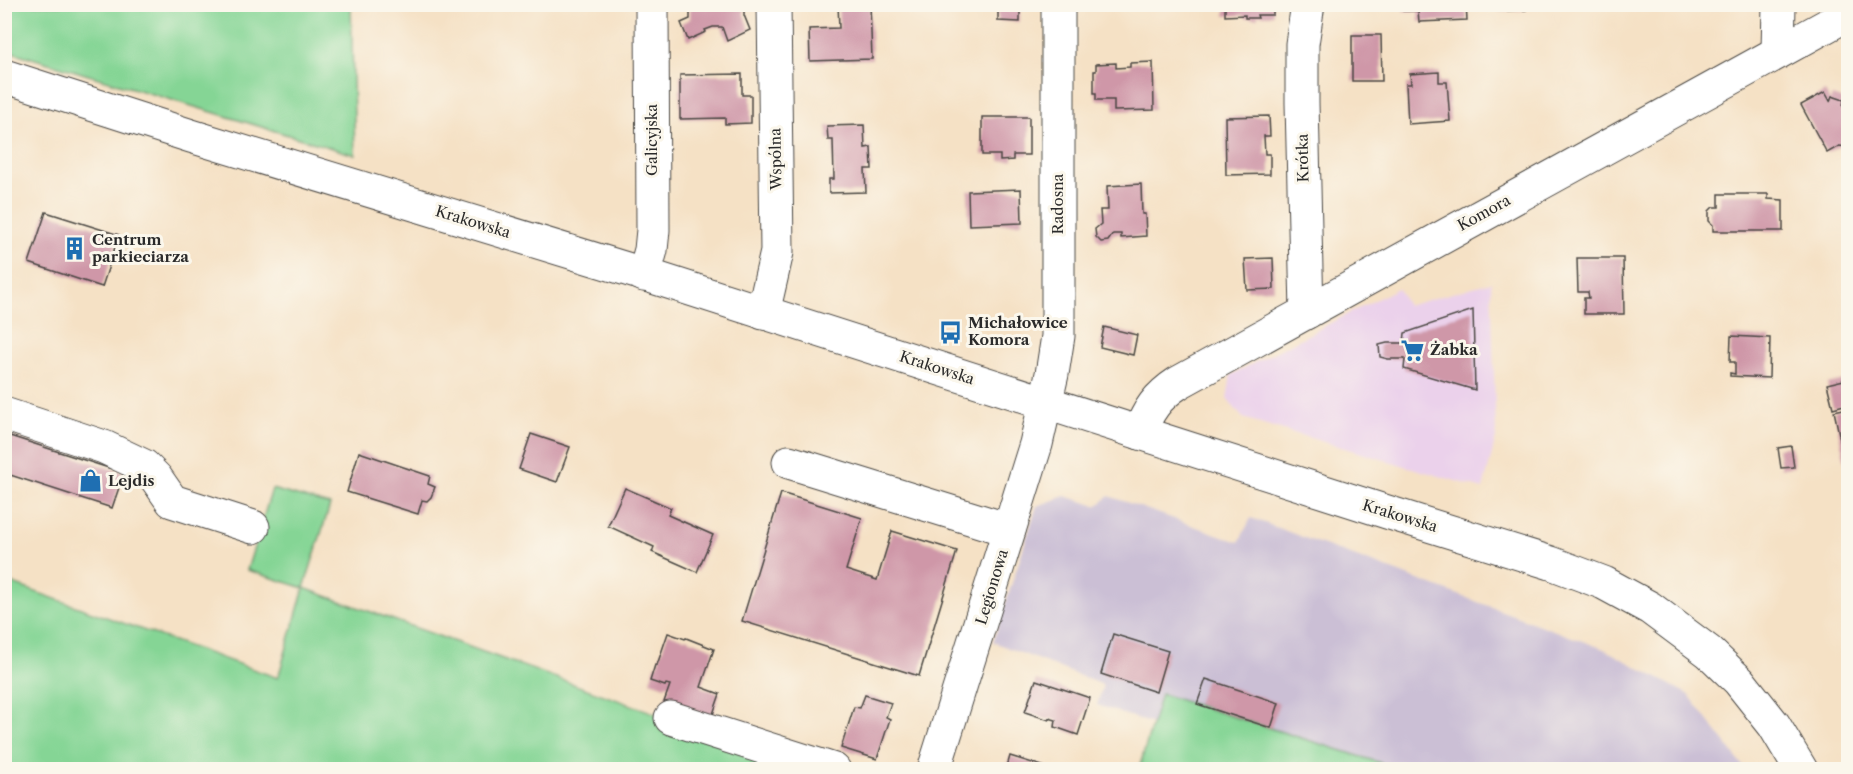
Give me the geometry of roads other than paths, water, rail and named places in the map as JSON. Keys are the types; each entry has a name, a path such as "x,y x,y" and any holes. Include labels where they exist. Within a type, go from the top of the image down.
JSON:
{"street":[{"name":"Galicyjska","path":"644,275 651,250 653,230 652,4"},
{"name":"Wspólna","path":"763,313 777,252 774,4"},
{"name":"Radosna","path":"1045,403 1058,336 1058,4"},
{"name":"Krótka","path":"1307,312 1302,44 1308,4"},
{"path":"1778,52 1779,4"},
{"name":"Komora","path":"1140,433 1150,409 1166,391 1198,371 1848,14"},
{"name":"Krakowska","path":"4,76 202,140 644,275 1551,563 1604,583 1650,608 1709,652 1739,681 1774,725 1801,770"},
{"name":"Legionowa","path":"934,770 1036,444 1045,403"},
{"path":"4,414 104,447 144,466 156,478 172,501 253,527"},
{"path":"789,462 1009,530"},
{"path":"671,718 834,770"}],"place":[{"name":"Centrum parkieciarza","path":"74,249"},
{"name":"Michałowice Komora","path":"950,332"},
{"name":"Żabka","path":"1412,350"},
{"name":"Lejdis","path":"90,481"}]}
